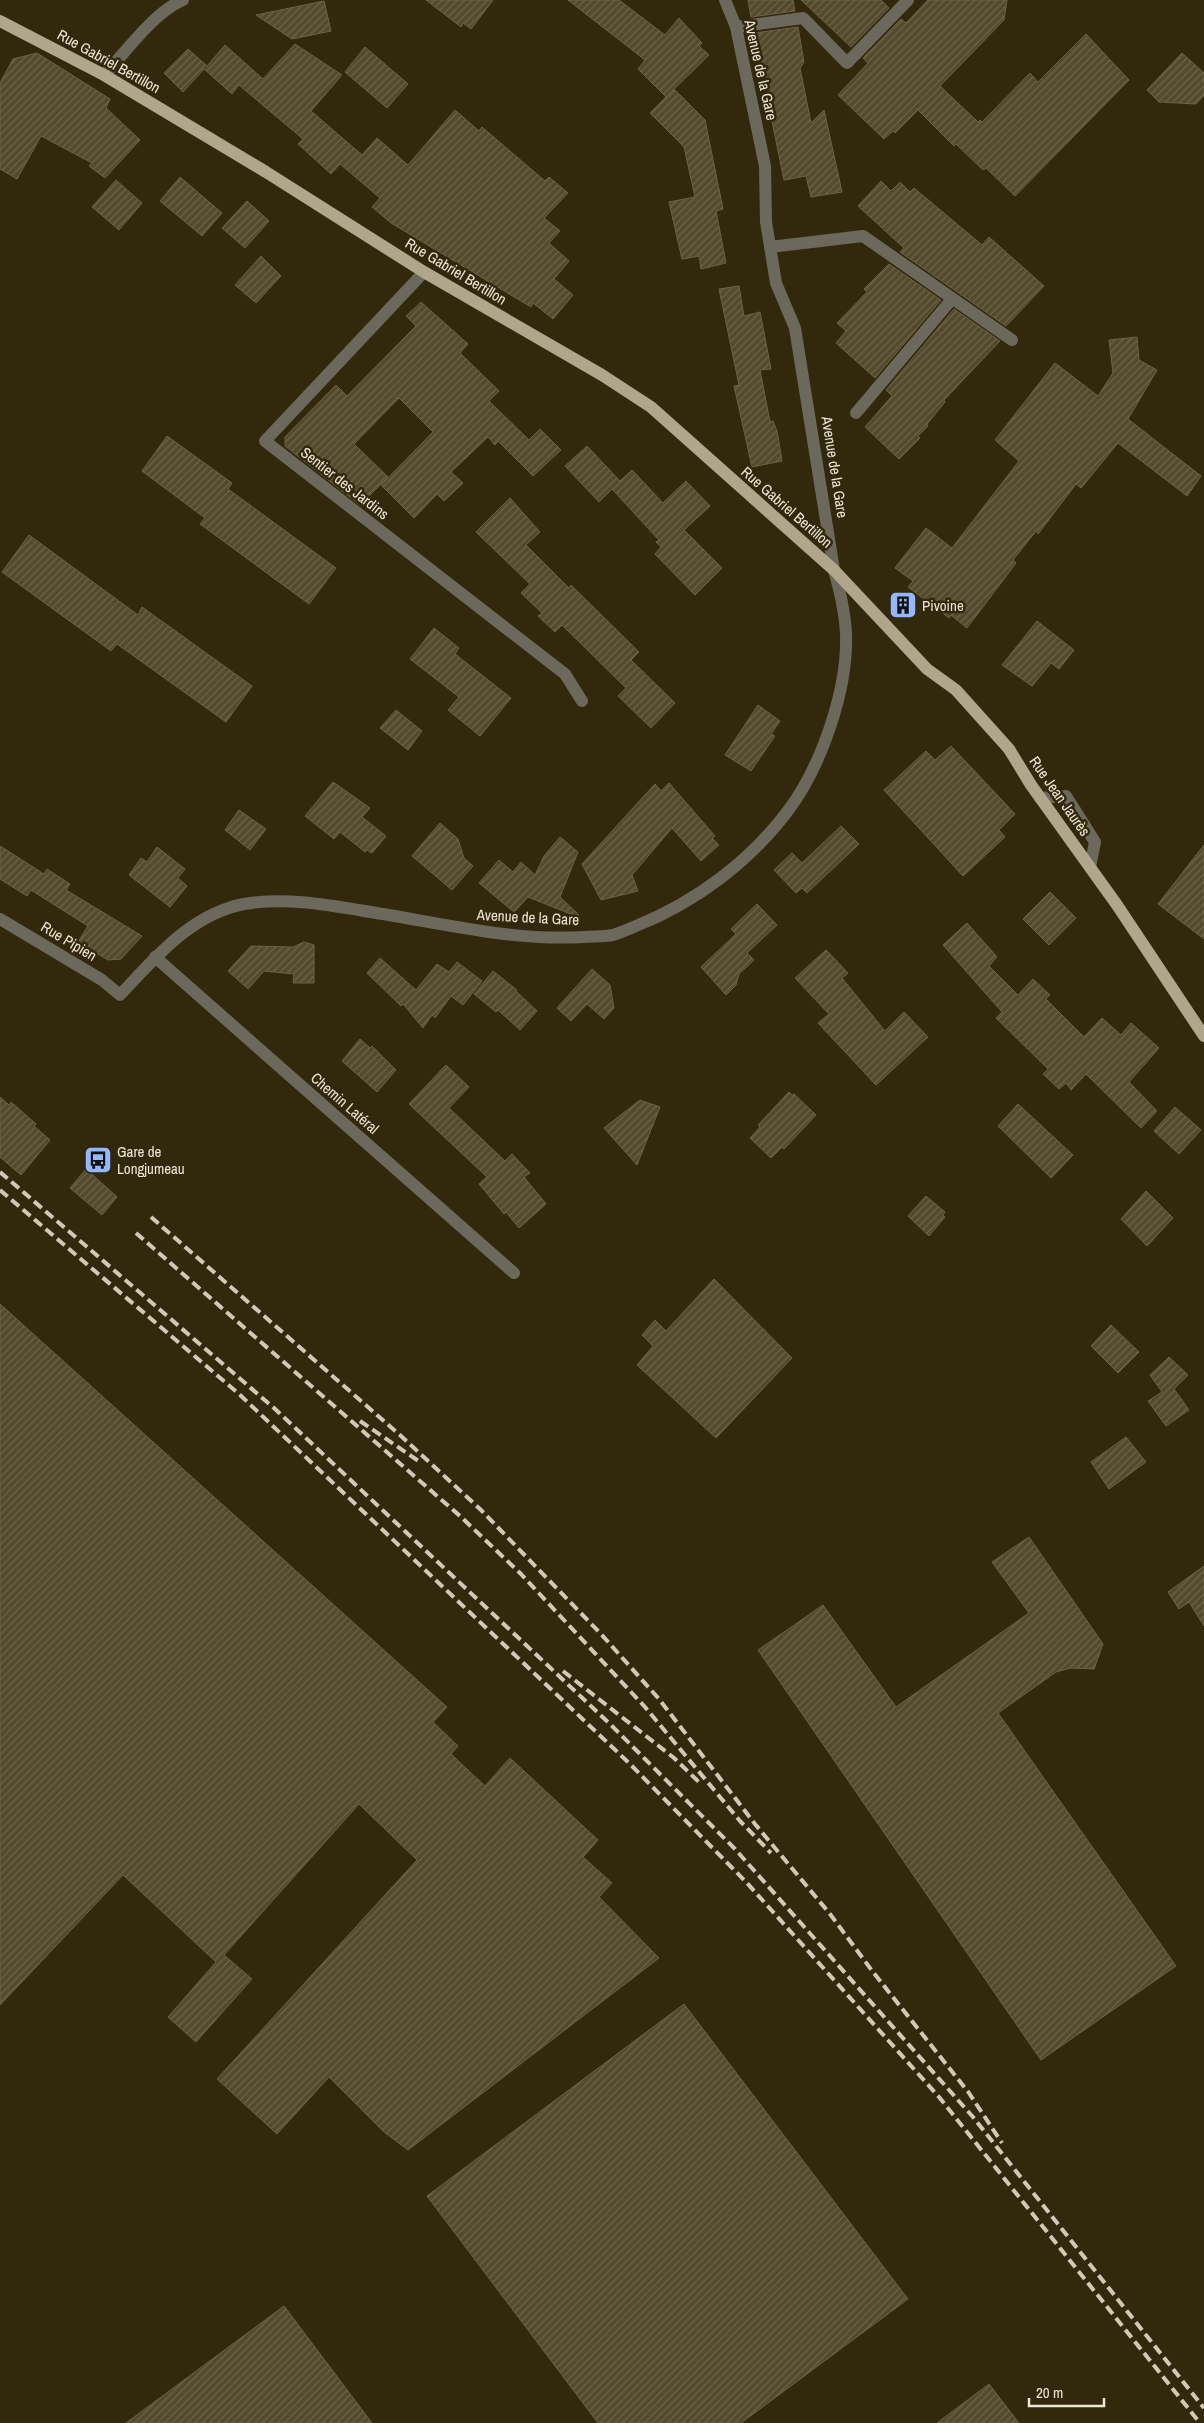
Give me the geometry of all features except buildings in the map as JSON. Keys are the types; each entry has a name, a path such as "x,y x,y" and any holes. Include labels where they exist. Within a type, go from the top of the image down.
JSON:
{"main road":[{"name":"Rue Gabriel Bertillon","path":"0,21 104,75 266,172 424,272 602,375 651,407 834,570 860,597"},
{"name":"Rue Jean Jaurès","path":"860,597 927,669 963,698 1009,749 1040,798 1090,867 1204,1036"}],"street":[{"path":"104,75 160,15 173,4 183,0"},
{"name":"Avenue de la Gare","path":"120,995 155,958 198,922 240,905 264,901 314,903 475,931 565,938 613,935 671,911 718,880 746,856 782,818 804,788 821,753 836,706 846,635 843,604 834,570 796,328 776,283 766,222 765,166 736,27 725,0"},
{"path":"736,27 803,18 847,63 908,0"},
{"path":"770,247 863,236 1012,340"},
{"name":"Sentier des Jardins","path":"424,272 265,441 565,674 582,701"},
{"path":"856,413 952,299"},
{"path":"1040,798 1066,796 1096,842 1090,867"},
{"name":"Rue Pipien","path":"0,918 102,980 120,995"},
{"name":"Chemin Latéral","path":"155,958 514,1273"}],"railway":[{"path":"0,1172 274,1408 610,1724 735,1849 973,2117 1204,2408"},
{"path":"0,1190 239,1394 629,1763 747,1883 939,2097 1200,2423"},
{"path":"151,1217 401,1436 481,1510 601,1634 659,1699 755,1824 830,1914 873,1972 969,2093 1002,2143"},
{"path":"136,1233 460,1516 521,1574 645,1707 740,1821 771,1853"},
{"path":"360,1421 420,1462"},
{"path":"563,1671 674,1758 702,1785"}],"place":[{"name":"Pivoine","path":"903,605"},
{"name":"Gare de Longjumeau","path":"98,1160"}]}
